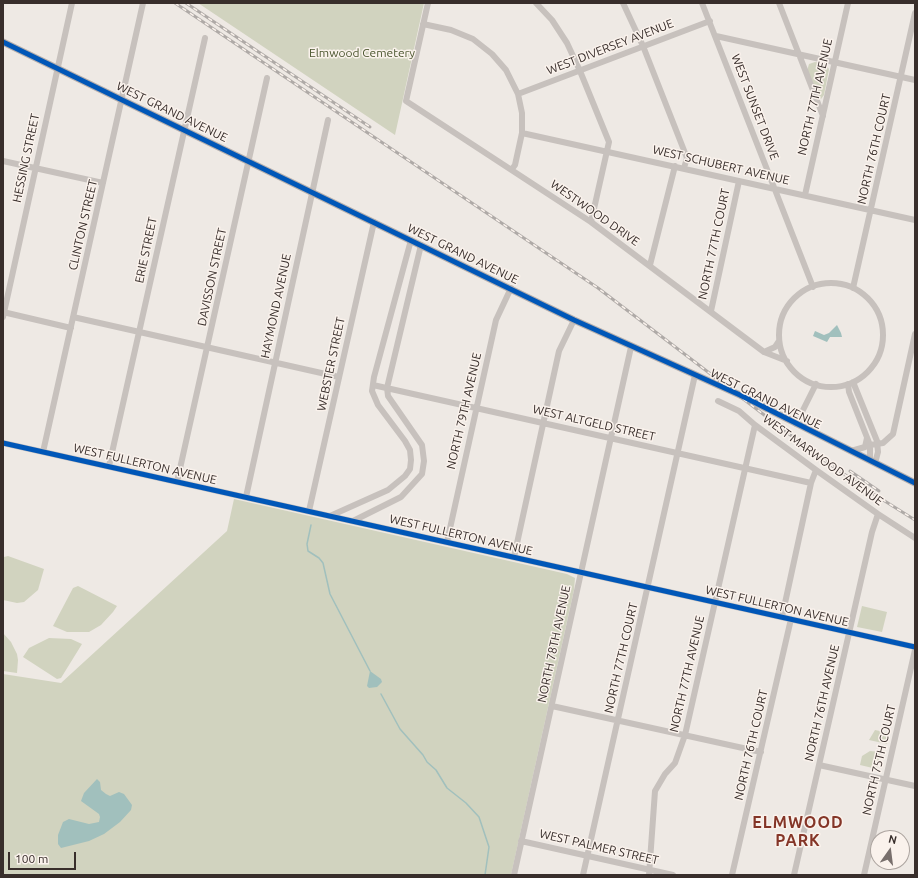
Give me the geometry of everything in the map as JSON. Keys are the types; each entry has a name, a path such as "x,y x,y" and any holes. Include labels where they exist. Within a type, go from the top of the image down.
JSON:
{"main road":[{"name":"WEST GRAND AVENUE","path":"3,42 574,320 695,375 915,483"}],"street":[{"name":"HESSING STREET","path":"3,314 72,3"},
{"name":"CLINTON STREET","path":"43,452 143,3"},
{"path":"428,3 423,24 458,32 482,45 506,70 518,94 522,113 522,133 515,165 512,169"},
{"path":"536,3 560,30 580,71 609,142 591,222"},
{"path":"623,3 643,46 687,158 684,168"},
{"name":"WEST SUNSET DRIVE","path":"702,3 813,287"},
{"path":"778,3 797,54 823,116"},
{"name":"NORTH 77TH AVENUE","path":"805,195 848,3"},
{"name":"NORTH 76TH COURT","path":"853,288 915,13"},
{"name":"WEST DIVERSEY AVENUE","path":"518,94 710,21"},
{"name":"WESTWOOD DRIVE","path":"423,24 406,101 591,222 764,352 786,361"},
{"path":"716,36 915,80"},
{"name":"ERIE STREET","path":"109,466 205,38"},
{"name":"DAVISSON STREET","path":"177,482 267,78"},
{"name":"HAYMOND AVENUE","path":"246,497 328,120"},
{"name":"WEST SCHUBERT AVENUE","path":"522,133 915,220"},
{"path":"3,161 103,183"},
{"path":"650,265 675,166"},
{"name":"NORTH 77TH COURT","path":"711,311 739,181"},
{"name":"WEBSTER STREET","path":"310,511 374,222"},
{"path":"330,516 388,490 405,476 410,469 410,450 373,397 373,385 411,240"},
{"path":"353,521 401,497 422,474 424,461 422,445 388,396 387,388 421,245"},
{"path":"764,352 776,347 779,341 781,322 789,305 798,295 813,287 832,283 853,288 866,297 875,308 881,322 883,335 880,351 875,362 867,372 850,383 835,386 816,384 801,377 786,361 779,341"},
{"name":"NORTH 79TH AVENUE","path":"446,542 496,320 511,288"},
{"path":"3,314 71,328"},
{"path":"73,317 339,377"},
{"path":"514,557 559,351 574,320"},
{"path":"870,445 878,445 885,442 893,434 912,359 915,334"},
{"name":"NORTH 78TH AVENUE","path":"514,875 631,346"},
{"name":"NORTH 77TH COURT","path":"583,875 695,375"},
{"path":"850,383 849,392 868,438 872,462"},
{"path":"850,383 878,445 872,462"},
{"path":"796,424 816,384"},
{"name":"WEST ALTGELD STREET","path":"373,385 811,484"},
{"name":"WEST MARWOOD AVENUE","path":"718,401 739,411 755,425 816,470 915,538"},
{"name":"NORTH 77TH AVENUE","path":"649,872 655,791 665,774 675,763 685,735 744,468 755,425"},
{"path":"852,451 865,447 868,438"},
{"name":"WEST FULLERTON AVENUE","path":"3,443 915,647"},
{"path":"782,617 811,484 816,470"},
{"name":"NORTH 76TH AVENUE","path":"794,875 873,525 878,514"},
{"name":"NORTH 76TH COURT","path":"732,875 791,619"},
{"name":"NORTH 75TH COURT","path":"864,875 915,650"},
{"path":"552,706 761,752"},
{"path":"819,765 915,786"},
{"name":"WEST PALMER STREET","path":"521,841 649,872 673,875"}],"green space":[{"name":"Elmwood Cemetery","path":"198,3 424,3 395,135"},
{"path":"815,62 825,64 829,69 824,95 821,99 818,97 807,71 809,64"},
{"path":"234,499 567,574 575,578 574,590 511,875 3,875 3,674 61,683 227,531"},
{"path":"8,556 44,569 38,590 24,602 17,603 3,600 3,561 4,557"},
{"path":"78,586 117,606 101,625 89,632 67,632 53,626 73,588"},
{"path":"862,606 887,612 882,632 857,627"},
{"path":"3,633 11,642 17,654 17,673 3,671"},
{"path":"49,638 71,639 82,644 61,678 57,679 23,657 29,648"},
{"path":"875,730 889,733 887,744 869,740"},
{"path":"870,751 880,752 877,769 860,765 862,756"}],"water":[{"path":"837,325 842,337 830,337 827,342 813,336 815,331 824,335 829,333"},
{"path":"370,671 381,679 382,682 377,687 369,688 367,686"},
{"path":"97,779 100,782 101,790 106,794 110,796 119,792 124,794 132,805 131,810 120,822 104,834 89,841 61,848 58,844 58,835 63,822 69,819 89,824 99,822 99,814 81,801 84,793"}],"waterway":[{"path":"311,525 307,544 308,551 319,558 323,563 330,594 370,671"},
{"path":"381,694 400,729 423,755 427,762 436,770 447,788 466,803 479,817 489,847 485,875"}],"railway":[{"path":"175,3 598,288 814,453 864,488 915,520"},
{"path":"186,3 370,127"},
{"path":"850,471 879,491"}],"cycle path":[{"path":"3,42 574,320 740,395 915,483"},
{"path":"3,443 915,647"}],"district":[{"name":"ELMWOOD PARK","path":"798,832"}]}
